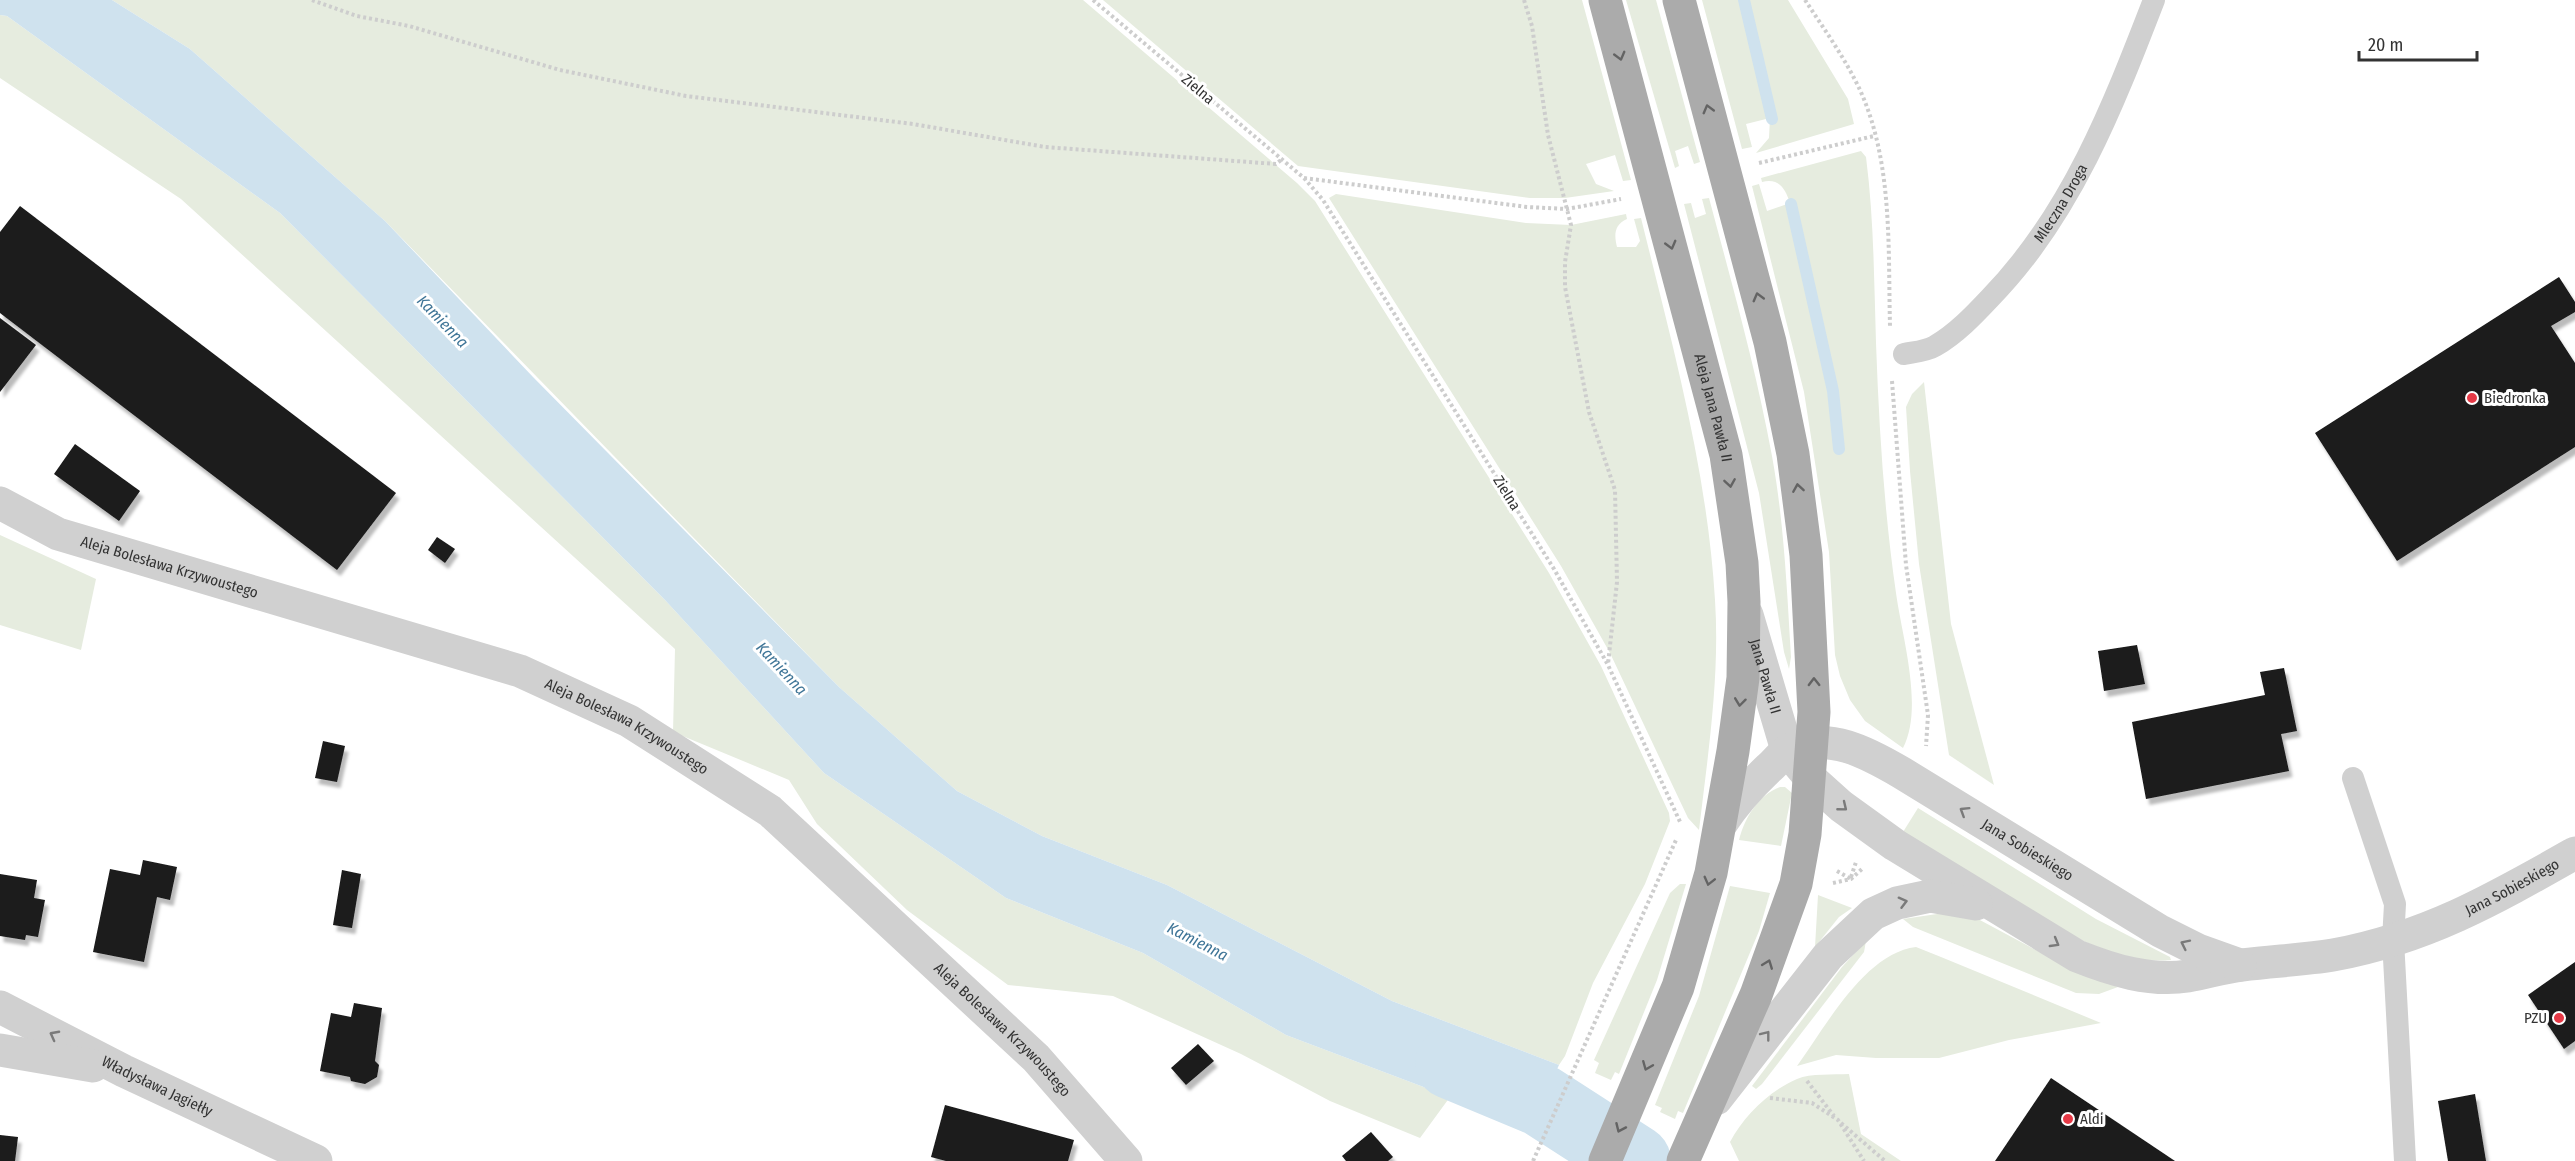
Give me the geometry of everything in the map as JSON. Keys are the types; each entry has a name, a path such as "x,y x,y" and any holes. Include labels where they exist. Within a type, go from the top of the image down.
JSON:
{"main road":[{"name":"Aleja Jana Pawła II","path":"1605,0 1726,455 1742,563 1743,678 1721,824"},
{"path":"1678,0 1770,342 1792,454 1807,567 1813,656 1801,745 1811,779"},
{"name":"Jana Sobieskiego","path":"1695,1136 1756,995 1790,906 1801,862 1811,779"},
{"path":"1605,1161 1635,1096 1678,987 1696,930 1721,824"}],"street":[{"name":"Aleja Bolesława Krzywoustego","path":"0,503 58,534 520,671 630,721 770,812 1036,1058 1126,1161"},
{"name":"Jana Pawła II","path":"1744,602 1801,745"},
{"path":"1721,824 1747,788 1801,745"},
{"name":"Jana Sobieskiego","path":"1801,745 1846,746 1875,757 2160,931 2198,950 2240,965"},
{"name":"Jana Sobieskiego","path":"1811,779 1841,806 1895,845 2004,914 2077,956 2107,967 2150,977 2187,976 2240,965 2332,955 2393,940 2447,922 2575,853"},
{"name":"Jana Sobieskiego","path":"1695,1136 1828,956 1873,914 1898,903 1930,896 1981,904 2004,914"},
{"name":"Władysława Jagiełły","path":"0,1007 124,1071 316,1161"},
{"path":"0,1050 124,1071"}],"lane":[{"name":"Mleczna Droga","path":"1904,354 1934,347 1967,322 2019,268 2062,205 2109,115 2154,0"},
{"path":"2353,778 2395,904 2393,940 2405,1161"}],"path":[{"path":"312,0 357,16 409,26 560,70 676,94 913,124 1045,147 1276,164 1281,160"},
{"name":"Zielna","path":"1093,0 1304,178 1323,200 1554,569 1608,665 1681,824"},
{"path":"1524,0 1532,26 1546,125 1571,225 1565,262 1565,287 1589,412 1616,490 1617,582 1608,665"},
{"path":"1756,164 1874,136"},
{"path":"1304,178 1527,207 1567,208 1630,198"},
{"path":"1533,1161 1672,855"},
{"path":"1807,1081 1838,1120 1864,1161"},
{"path":"1770,1098 1812,1102 1838,1120 1885,1161"}],"shaded area":[{"path":"112,0 1083,0 1297,183 1315,201 1549,573 1601,666 1669,813 1670,821 1645,884 1593,983 1565,1056 1559,1065 1392,1001 1167,885 1042,836 957,791 839,687 385,221 190,49"},
{"path":"1103,0 1582,0 1631,180 1623,181 1615,155 1586,164 1596,184 1614,191 1565,198 1530,198 1298,166"},
{"path":"1626,0 1656,0 1700,162 1694,164 1688,146 1675,151 1679,166 1675,168"},
{"path":"1702,0 1788,0 1848,99 1854,124 1756,153 1769,138 1770,118 1746,124 1752,147 1742,149"},
{"path":"0,15 7,16 280,213 665,600 824,773 1006,898 1143,953 1286,1035 1450,1097 1420,1138 1330,1101 1241,1054 1113,996 1008,985 907,910 817,824 789,780 673,732 675,649 181,199 0,78"},
{"path":"1861,151 1866,157 1871,204 1885,500 1896,593 1912,693 1909,732 1903,748 1865,721 1850,700 1840,676 1835,655 1829,552 1804,392 1752,186 1759,184 1767,211 1790,203 1780,185 1773,181 1762,182 1761,178"},
{"path":"1336,194 1526,223 1571,225 1626,214 1627,219 1617,227 1615,238 1617,247 1636,247 1640,241 1634,219 1641,218 1687,407 1711,551 1716,658 1699,830 1688,818 1610,653 1561,566 1329,198"},
{"path":"1709,198 1751,359 1772,456 1784,556 1791,657 1789,669 1784,652 1759,493 1684,204 1691,203 1695,218 1706,214 1702,199"},
{"path":"1924,382 1951,624 1994,785 1949,755 1919,564 1910,471 1906,407 1912,394"},
{"path":"0,535 96,579 81,650 0,625"},
{"path":"1780,787 1785,787 1792,793 1781,846 1739,840 1744,824 1753,809 1765,796"},
{"path":"1918,808 2096,919 2170,957 2171,960 2148,960 2103,949 2040,917 1903,832"},
{"path":"1680,884 1686,884 1657,980 1619,1074 1615,1072 1611,1080 1595,1073 1599,1063 1594,1060 1670,893"},
{"path":"1730,886 1770,893 1759,931 1683,1113 1678,1111 1675,1119 1660,1112 1662,1108 1655,1105 1699,996"},
{"path":"1818,895 1852,908 1839,917 1815,947"},
{"path":"1944,913 1978,919 2071,969 2118,987 2099,994 2076,993 1913,927 1903,919"},
{"path":"1866,941 1864,952 1762,1084 1756,1089 1752,1086 1842,967"},
{"path":"1916,947 2101,1023 2009,1040 1939,1058 1876,1058 1836,1055 1797,1066 1834,1012 1864,977 1897,952"},
{"path":"1849,1074 1861,1134 1901,1161 1739,1161 1730,1142 1742,1123 1767,1097 1803,1077"}],"water":[{"path":"0,0 112,0 190,49 385,221 533,377 839,687 957,791 1042,836 1167,885 1392,1001 1559,1065 1528,1131 1450,1097 1286,1035 1143,953 1006,898 824,773 665,600 280,213 7,16 0,15"}],"building":[{"path":"20,206 396,493 337,570 0,313 0,232"},
{"name":"Biedronka","path":"2559,277 2575,302 2575,312 2551,326 2575,363 2575,447 2397,561 2315,433"},
{"path":"0,318 36,345 0,392"},
{"path":"75,444 140,491 119,521 54,474"},
{"path":"437,537 455,549 445,563 428,550"},
{"path":"2137,645 2145,684 2104,691 2098,651"},
{"path":"2284,668 2297,731 2281,734 2289,771 2146,799 2132,722 2265,695 2260,672"},
{"path":"323,741 345,746 337,782 315,778"},
{"path":"143,860 177,867 170,900 157,897 144,962 93,952 110,869 140,875"},
{"path":"342,870 361,874 352,928 333,925"},
{"path":"0,874 37,880 34,898 45,900 38,937 26,935 25,940 0,936"},
{"name":"PZU","path":"2575,962 2575,1041 2564,1049 2528,995"},
{"path":"354,1003 382,1008 375,1061 379,1065 377,1077 365,1084 351,1081 350,1077 320,1071 331,1013 351,1017"},
{"path":"1198,1044 1214,1061 1186,1085 1171,1068"},
{"name":"Aldi","path":"2051,1078 2175,1161 1995,1161"},
{"path":"2475,1094 2486,1161 2448,1161 2438,1101"},
{"path":"945,1105 1074,1140 1068,1161 946,1161 931,1157"},
{"path":"1371,1132 1393,1157 1388,1161 1346,1161 1342,1156"},
{"path":"0,1135 18,1137 15,1161 0,1161"}],"waterway":[{"path":"1744,0 1772,119"},
{"path":"1791,204 1833,391 1839,449"},
{"name":"Kamienna","path":"1451,1063 1542,1101 1635,1161"}],"place":[{"name":"Biedronka","path":"2472,398"},
{"name":"PZU","path":"2559,1018"},
{"name":"Aldi","path":"2068,1119"}]}
